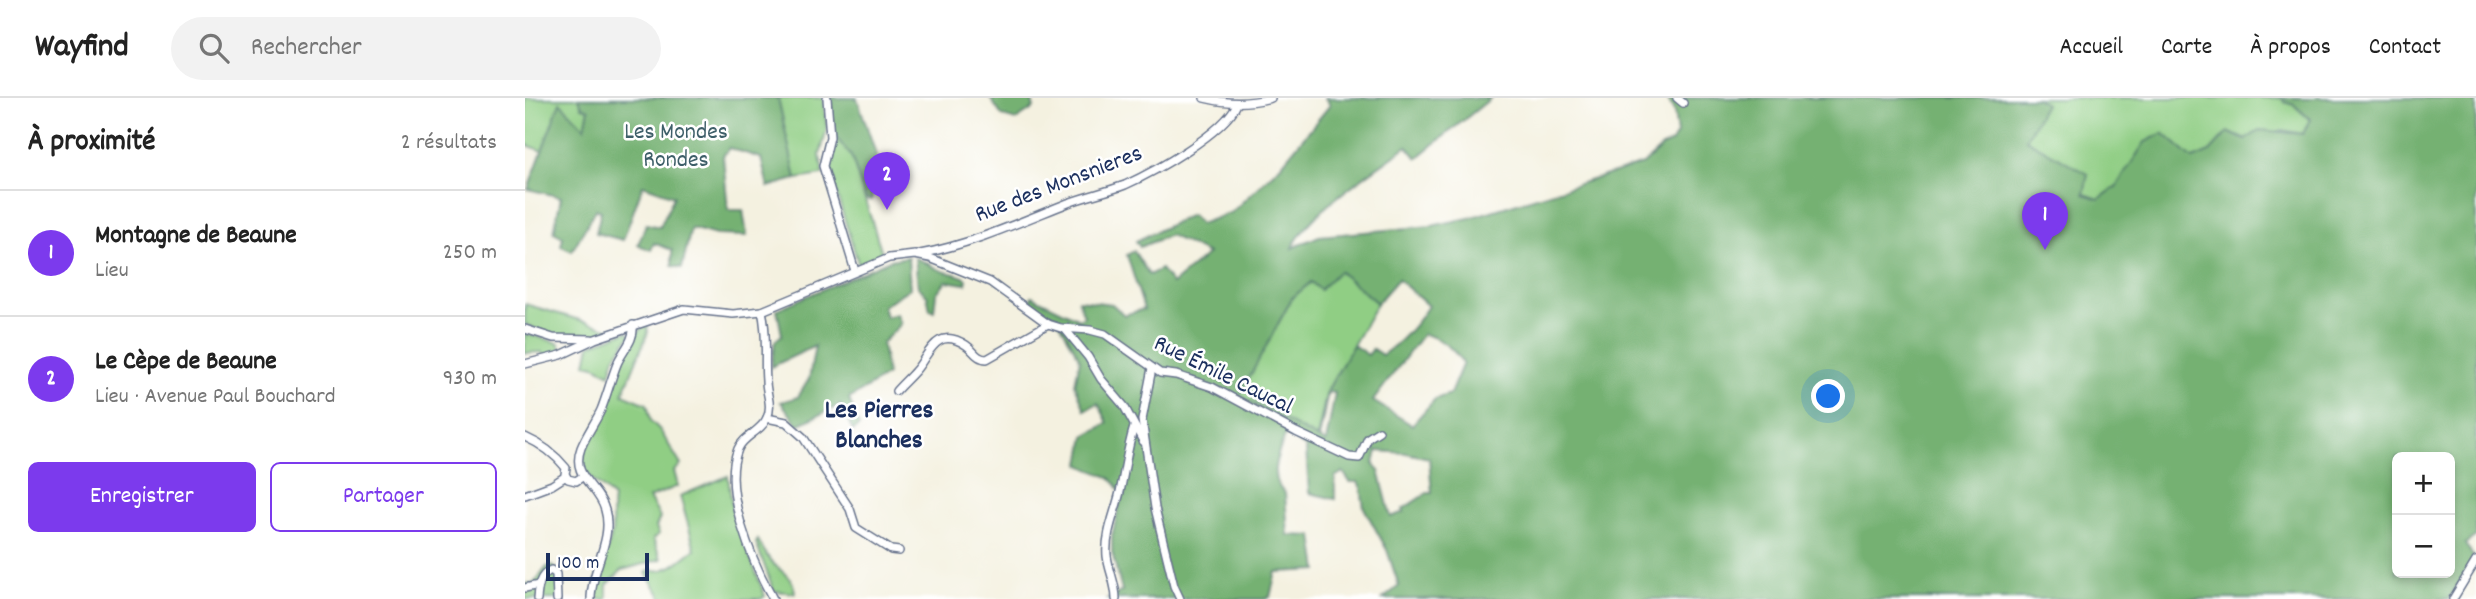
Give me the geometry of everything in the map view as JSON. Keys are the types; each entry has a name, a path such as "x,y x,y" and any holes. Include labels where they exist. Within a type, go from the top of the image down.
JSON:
{"street":[{"path":"827,98 831,137 823,166 855,271"},
{"path":"1204,98 1237,104 1272,98"},
{"name":"Rue des Monsnieres","path":"762,311 889,258 938,250 1011,227 1125,184 1171,161 1204,138 1231,116 1237,104"},
{"path":"915,255 930,258 990,282 1048,324 1065,329 1124,406 1146,444"},
{"path":"528,364 561,355 595,339 684,309 740,314 762,311 767,345 765,377 770,404 763,425 739,448 733,488 741,523 773,599"},
{"path":"897,391 916,370 930,346 936,343 946,340 961,342 979,358 988,359 1048,324"},
{"path":"591,599 594,573 606,537 607,516 602,501 582,477 580,450 601,408 618,362 632,338 633,325"},
{"path":"525,329 561,340 595,339"},
{"name":"Rue Émile Caucal","path":"1065,329 1095,331 1112,338 1160,373 1176,375 1212,387 1349,457 1359,458 1368,438 1379,431"},
{"path":"561,340 566,348 561,355"},
{"path":"1152,368 1142,420 1156,508 1174,586 1180,599"},
{"path":"767,418 786,422 803,437 849,509 856,528 891,550 899,551"},
{"path":"1116,599 1116,587 1107,557 1107,539 1134,427"},
{"path":"525,437 550,452 573,481 582,477"},
{"path":"525,495 552,485 571,464 579,464"},
{"path":"2453,599 2476,561"},
{"path":"537,599 539,585 547,571 553,570 556,574 557,599"},
{"path":"525,587 539,585"}],"green space":[{"path":"525,98 579,98 582,107 589,109 585,129 560,103 542,151 525,144"},
{"name":"Les Mondes Rondes","path":"579,98 778,98 796,179 768,187 761,158 729,148 723,156 728,210 743,210 747,236 716,235 691,228 682,268 672,266 672,250 654,243 651,250 638,245 646,224 660,227 674,196 643,185 623,240 596,233 601,211 596,209 572,251 561,246 563,237 554,232 561,197 528,189 560,102 585,128 589,109 582,107"},
{"path":"778,98 823,98 827,129 820,155 823,175 796,179"},
{"path":"830,98 857,98 884,177 871,179 872,200 866,199 851,156 835,136"},
{"path":"990,98 1031,98 1034,108 1016,120 1002,116"},
{"path":"1325,98 1491,98 1417,158 1407,146 1360,180 1314,219 1292,248 1319,236 1431,226 1469,218 1643,164 1672,142 1677,134 1674,112 1667,98 2037,98 2045,104 2026,139 2088,174 2084,194 2099,199 2116,187 2145,142 2163,133 2193,159 2210,152 2228,132 2245,140 2260,130 2303,134 2310,119 2294,105 2284,102 2283,98 2476,98 2476,536 2465,544 2475,559 2449,599 1383,599 1399,586 1387,550 1364,508 1358,482 1350,482 1343,472 1335,477 1335,499 1309,493 1306,448 1286,434 1277,457 1275,473 1279,487 1285,493 1288,535 1313,536 1318,570 1276,572 1270,597 1265,599 1108,599 1122,591 1112,552 1112,536 1122,494 1108,477 1080,464 1085,436 1108,423 1098,403 1085,410 1075,384 1080,359 1060,323 1030,301 1032,296 1079,319 1084,316 1078,300 1112,304 1124,315 1144,309 1127,255 1134,251 1149,275 1161,269 1172,284 1208,254 1170,235 1140,247 1136,241 1191,215 1200,224 1232,212 1281,165 1330,105","holes":["1339,271 1377,303 1398,279 1428,306 1408,333 1382,355 1373,349 1368,355 1353,345 1327,391 1317,438 1240,395 1292,298 1311,282 1320,290","1423,334 1446,344 1463,363 1450,394 1435,399 1412,425 1373,401","1328,392 1335,393 1326,442 1319,439","1377,451 1429,458 1432,493 1427,493 1403,509 1404,512 1391,517 1379,471 1374,464"]},
{"path":"2037,98 2283,98 2284,102 2294,105 2310,120 2303,134 2283,130 2246,140 2228,132 2210,152 2193,159 2145,143 2116,187 2099,199 2084,194 2026,139 2044,105"},
{"path":"835,136 851,156 883,256 859,266 827,163"},
{"path":"908,257 910,288 883,306 886,317 897,314 901,324 882,343 887,375 849,399 859,426 853,431 840,405 798,425 781,402 798,397 809,379 815,346 771,367 775,341 782,335 777,309 890,260"},
{"path":"915,258 941,271 967,279 966,284 946,281 936,294 934,311 930,310 927,295 918,287"},
{"path":"1338,271 1377,303 1327,391 1317,438 1239,395 1292,298 1311,282"},
{"path":"525,304 611,329 591,337 579,338 545,332 525,324"},
{"path":"647,324 648,332 623,394 647,404 651,421 660,430 681,465 674,471 678,486 649,498 660,517 656,527 659,534 653,539 661,559 622,570 607,585 607,599 595,599 598,573 612,532 613,498 592,480 586,471 585,449 609,401 628,348"},
{"path":"627,331 631,334 615,357 610,374 586,364 590,345"},
{"path":"525,333 559,343 561,349 555,355 544,356 542,352 525,353"},
{"path":"728,476 733,513 765,596 761,599 663,599 646,573 668,568 695,549 680,496"},
{"path":"758,540 771,561 792,582 795,593 774,591 756,543"},
{"path":"552,566 560,576 560,599 525,599 525,584 534,583 547,567"}],"place":[{"name":"Le Cèpe de Beaune","path":"887,210"},
{"name":"Montagne de Beaune","path":"2045,250"}],"district":[{"name":"Les Pierres Blanches","path":"879,426"}]}
